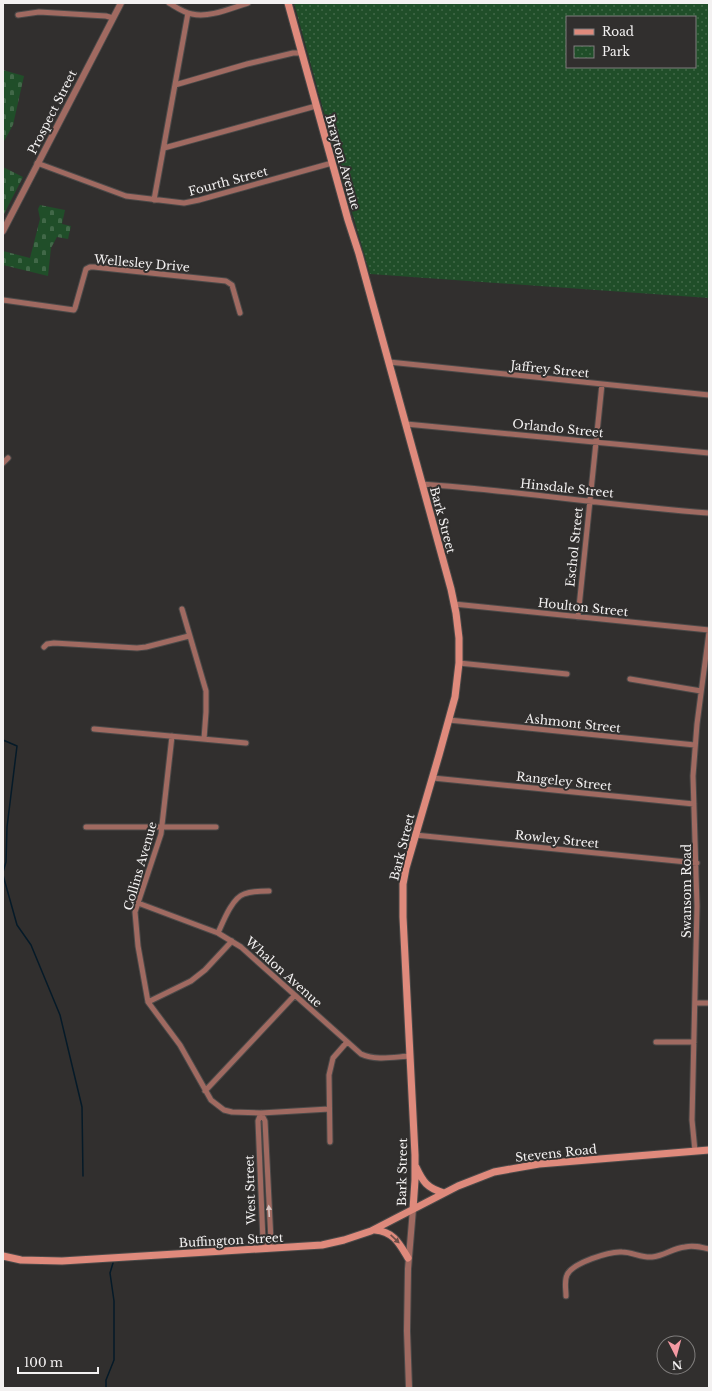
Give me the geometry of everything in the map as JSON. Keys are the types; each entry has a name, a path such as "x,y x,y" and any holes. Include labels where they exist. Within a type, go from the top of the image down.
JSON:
{"main road":[{"name":"Brayton Avenue","path":"288,3 379,326"},
{"name":"Bark Street","path":"379,326 454,604 458,634 458,683 433,778 415,834 403,884 402,904 416,1166 413,1209"},
{"name":"Stevens Road","path":"413,1209 482,1176 517,1168 539,1164 709,1150"},
{"path":"416,1166 426,1184 435,1190 444,1193"},
{"name":"Buffington Street","path":"3,1256 21,1260 62,1261 322,1245 375,1230 413,1209"},
{"path":"375,1230 384,1231 397,1240 408,1258"}],"street":[{"name":"Prospect Street","path":"3,231 121,3"},
{"path":"169,3 188,13 196,15 213,13 248,3"},
{"path":"18,15 38,12 106,16 113,18"},
{"path":"154,200 188,13"},
{"path":"175,85 247,64 293,53 302,53"},
{"path":"164,148 316,106"},
{"name":"Fourth Street","path":"37,163 126,196 154,200 191,202 332,163"},
{"name":"Wellesley Drive","path":"3,300 74,310 76,308 86,269 94,267 226,281 232,285 240,313"},
{"name":"Jaffrey Street","path":"389,362 709,395"},
{"name":"Eschol Street","path":"578,617 602,384"},
{"name":"Orlando Street","path":"406,424 709,453"},
{"path":"3,463 8,458"},
{"name":"Hinsdale Street","path":"422,484 519,492 589,501 709,513"},
{"name":"Houlton Street","path":"454,604 709,631"},
{"path":"182,609 206,691 204,739"},
{"name":"Swansom Road","path":"695,1151 692,1120 697,863 693,776 695,745 709,631"},
{"path":"44,647 47,644 54,642 137,648 189,636"},
{"path":"459,664 567,674"},
{"path":"630,678 701,691"},
{"name":"Ashmont Street","path":"449,720 695,745"},
{"path":"94,729 246,743"},
{"name":"Collins Avenue","path":"172,736 163,827 135,912 148,1002 180,1045 211,1100 224,1110 232,1112 261,1113 329,1109"},
{"name":"Rangeley Street","path":"433,778 694,804"},
{"path":"86,827 216,827"},
{"name":"Rowley Street","path":"415,834 697,863"},
{"path":"218,933 228,912 237,898 243,894 269,891"},
{"name":"Whalon Avenue","path":"138,903 218,933 241,947 361,1054 370,1057 410,1056"},
{"path":"148,1002 191,981 205,970 232,941"},
{"path":"206,1092 295,996"},
{"path":"695,1003 709,1003"},
{"path":"330,1142 329,1075 331,1064 337,1053 347,1042"},
{"path":"656,1042 694,1042"},
{"name":"West Street","path":"261,1113 258,1121 261,1211 263,1241 267,1249"},
{"name":"West Street","path":"261,1113 265,1121 271,1241 267,1249"},
{"name":"Bark Street","path":"409,1388 407,1331 408,1258 413,1209"},
{"path":"566,1296 566,1279 567,1275 572,1269 578,1264 608,1254 621,1251 653,1257 685,1247 694,1246 709,1249"}],"green space":[{"path":"294,3 709,3 709,298 370,274"},
{"path":"3,70 24,76 13,125 3,143"},
{"path":"3,167 23,177 3,216"},
{"path":"40,205 65,210 62,224 71,226 68,239 57,237 51,248 48,276 3,265 3,251 30,258 40,219 38,209"}],"waterway":[{"path":"3,740 17,746 7,827 6,862 3,872"},
{"path":"3,875 17,925 31,945 60,1015 82,1107 83,1176"},
{"path":"106,1388 106,1380 114,1360 114,1301 110,1273 113,1263"}]}
